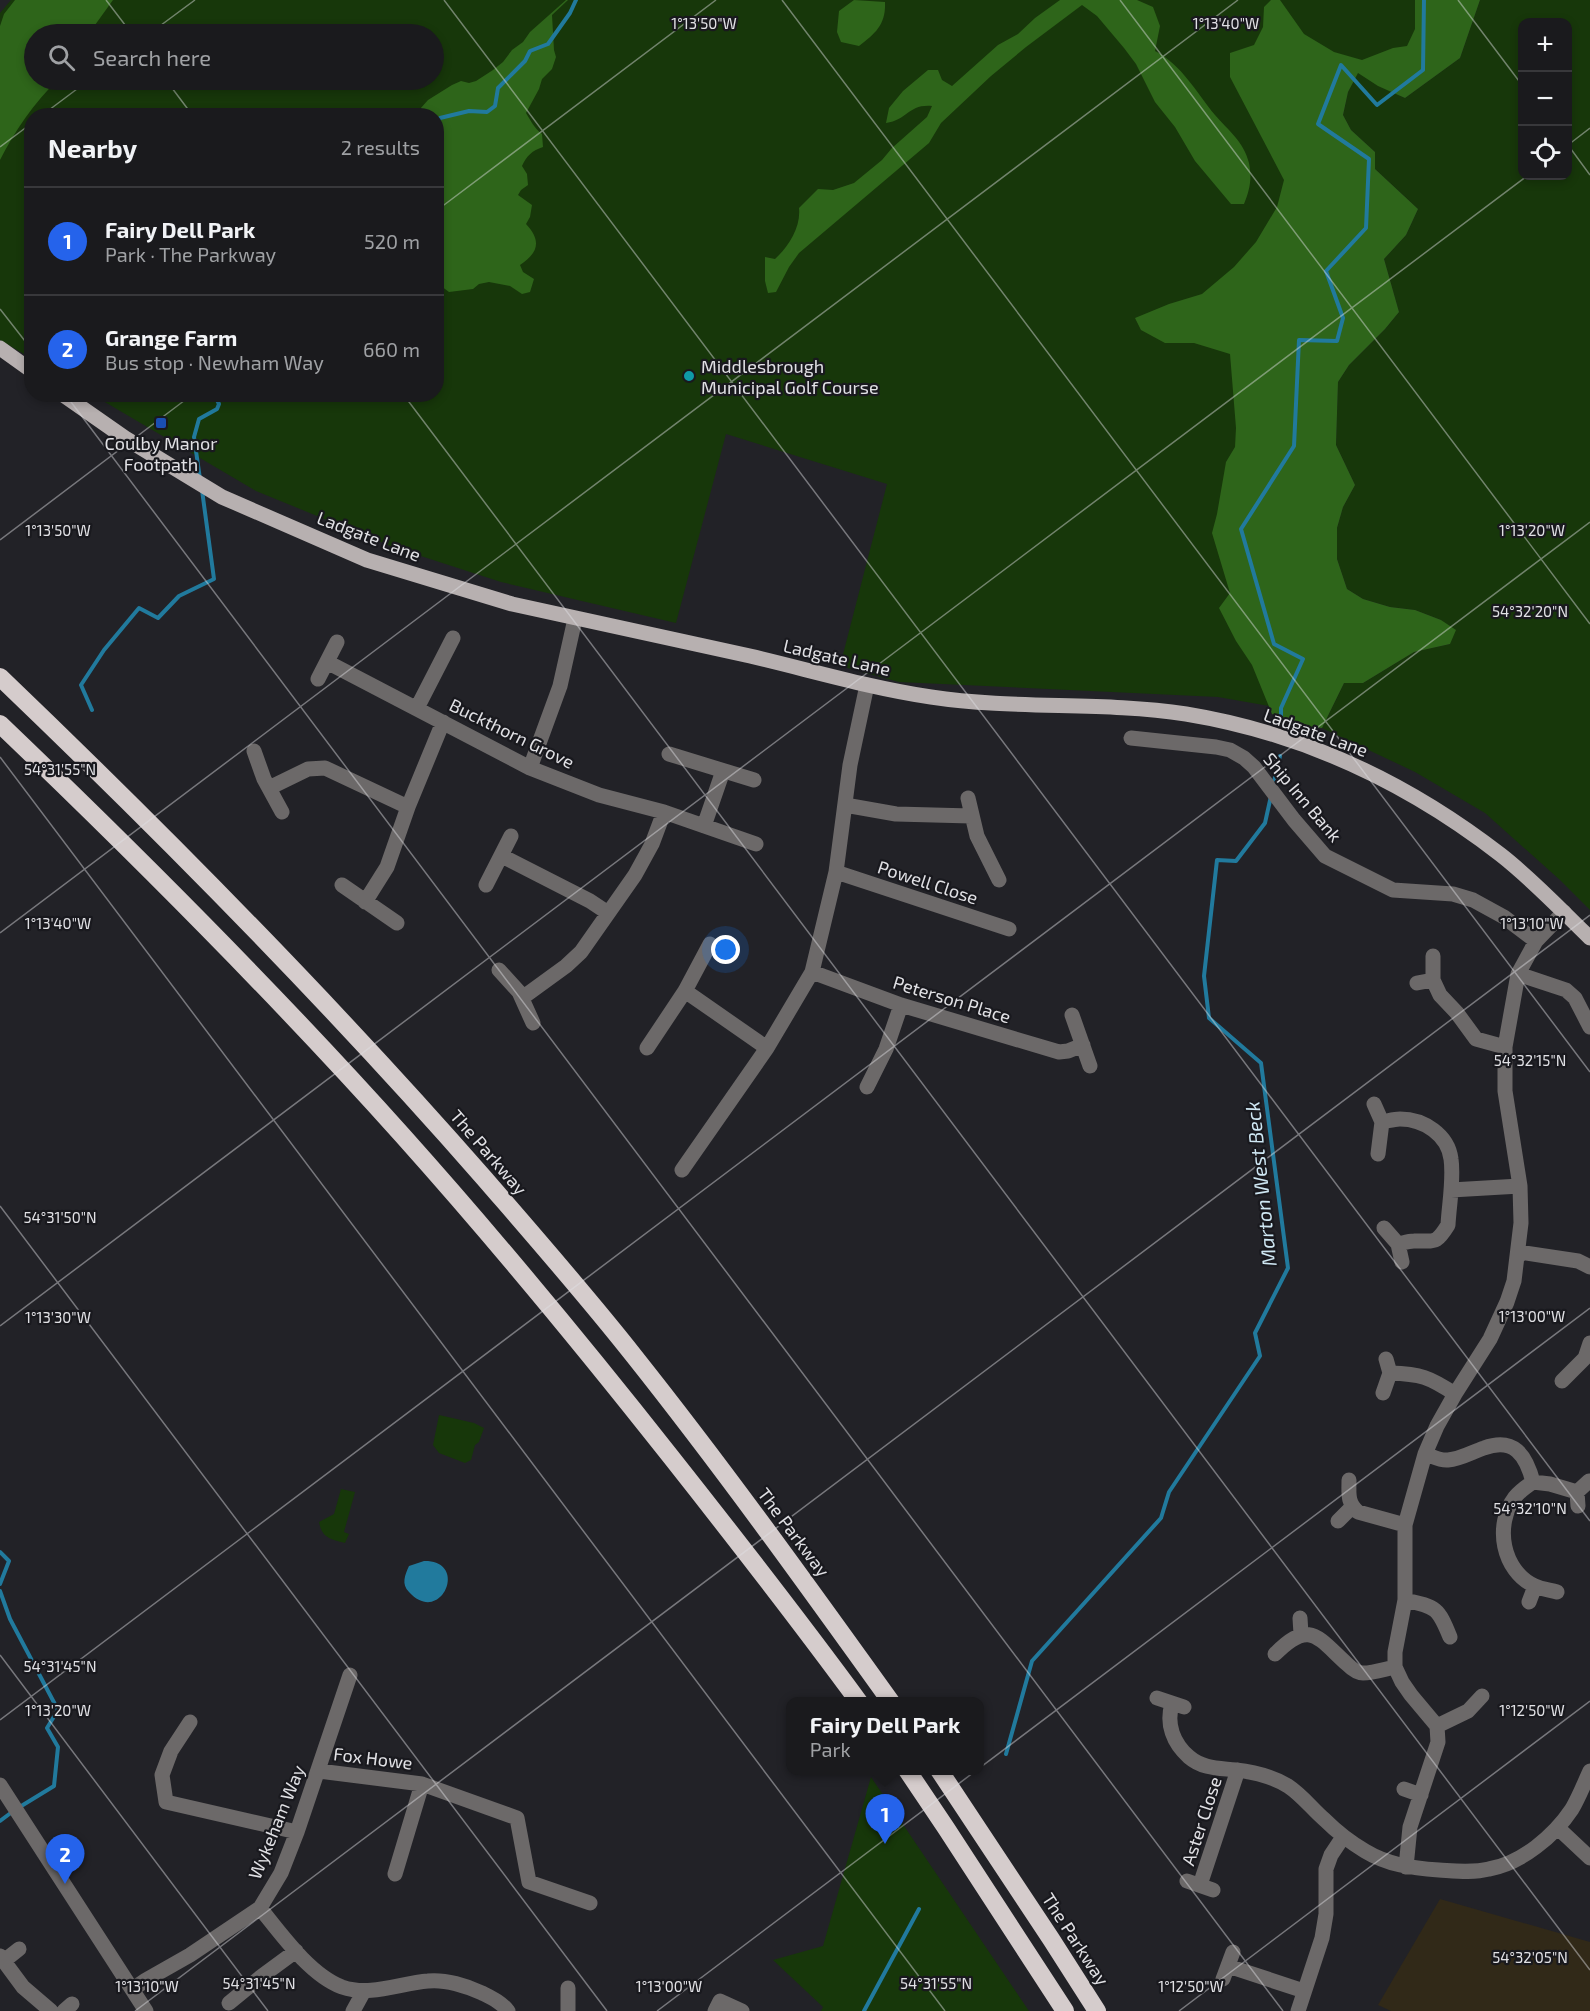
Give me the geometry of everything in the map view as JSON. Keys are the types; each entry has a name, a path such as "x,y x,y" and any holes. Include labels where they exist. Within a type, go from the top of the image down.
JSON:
{"highway":[{"path":"0,662 44,719"},
{"name":"The Parkway","path":"0,677 197,869 305,980 422,1107 633,1355 796,1569 888,1697"},
{"path":"0,724 268,991 412,1146 598,1364 793,1611 856,1697"},
{"path":"910,1775 1065,2011"},
{"name":"The Parkway","path":"942,1775 1033,1910 1097,2011"}],"main road":[{"path":"0,348 24,365"},
{"name":"Ladgate Lane","path":"73,402 222,497 367,560 493,599 903,693 963,702 1126,708 1185,714 1242,726 1310,746 1363,768 1424,802 1502,856 1590,938"}],"street":[{"path":"530,768 560,686 575,619"},
{"path":"417,708 453,638"},
{"path":"318,679 337,642"},
{"name":"Buckthorn Grove","path":"327,662 530,768 598,795 664,812 756,844"},
{"path":"682,1170 767,1048 812,972 836,872 850,765 867,685"},
{"path":"365,902 387,867 408,807 443,722"},
{"name":"Ship Inn Bank","path":"1131,738 1230,750 1254,767 1325,856 1393,890 1453,894 1473,900 1504,917 1536,941"},
{"path":"254,752 268,788 282,812"},
{"path":"669,754 754,780"},
{"path":"268,788 308,769 325,768 408,807"},
{"path":"704,826 723,771"},
{"path":"968,798 977,836 999,880"},
{"path":"844,805 896,814 971,816"},
{"path":"522,998 566,966 581,952 635,875 652,844 664,812"},
{"path":"486,885 511,836"},
{"path":"502,856 590,901 608,913"},
{"name":"Powell Close","path":"836,872 1009,929"},
{"path":"342,885 397,923"},
{"path":"1406,1867 1410,1827 1438,1742 1437,1726 1411,1695 1395,1667 1395,1652 1405,1600 1405,1525 1425,1454 1437,1426 1490,1339 1514,1281 1521,1223 1520,1186 1505,1091 1505,1047 1518,974 1536,941 1564,912"},
{"path":"647,1048 685,991 710,944"},
{"path":"1433,956 1433,980 1440,995 1457,1013 1476,1040 1505,1047"},
{"path":"499,970 522,998 533,1023"},
{"name":"Peterson Place","path":"812,972 901,1005 1059,1052 1083,1045"},
{"path":"1518,974 1566,990 1575,998 1590,1027"},
{"path":"1417,983 1433,980"},
{"path":"685,991 767,1048"},
{"path":"867,1087 886,1049 901,1005"},
{"path":"1072,1016 1090,1066"},
{"path":"1374,1104 1382,1122 1378,1154"},
{"path":"1382,1122 1399,1119 1412,1120 1436,1131 1447,1145 1451,1159 1448,1225 1437,1239 1428,1243 1414,1241 1398,1244"},
{"path":"1450,1190 1520,1186"},
{"path":"1384,1228 1398,1244 1402,1262"},
{"path":"1519,1252 1578,1261 1590,1267"},
{"path":"1562,1381 1588,1354"},
{"path":"1383,1393 1388,1366 1432,1379 1455,1394"},
{"path":"1425,1454 1444,1461 1457,1459 1498,1444 1508,1445 1522,1455 1533,1482"},
{"path":"1348,1480 1349,1500 1358,1512 1405,1525"},
{"path":"1557,1592 1535,1586 1520,1576 1508,1559 1503,1540 1503,1527 1507,1513 1515,1497 1533,1482 1550,1484 1577,1499 1589,1481"},
{"path":"1338,1521 1352,1507"},
{"path":"1529,1602 1535,1586"},
{"path":"1405,1600 1426,1605 1450,1617 1450,1637"},
{"path":"1300,1618 1301,1634"},
{"path":"1275,1654 1287,1642 1301,1634 1318,1638 1352,1669 1362,1673 1395,1667"},
{"name":"Wykeham Way","path":"133,1989 190,1955 260,1908 281,1873 297,1832 350,1675"},
{"path":"1437,1726 1468,1710 1482,1696"},
{"path":"1156,1698 1178,1706 1169,1713 1171,1733 1183,1751 1201,1765 1265,1775 1287,1786 1307,1800 1343,1837 1366,1852 1406,1867 1457,1871 1490,1869 1522,1856 1558,1828 1573,1808 1590,1772"},
{"path":"190,1722 171,1751 162,1775 166,1802 297,1832"},
{"name":"Aster Close","path":"1200,1886 1238,1770"},
{"name":"Fox Howe","path":"319,1771 422,1784 517,1818 529,1882 590,1903"},
{"name":"Fox Howe","path":"395,1874 422,1784"},
{"path":"2,1789 146,2011"},
{"path":"1404,1789 1421,1795"},
{"path":"1558,1828 1590,1858"},
{"path":"1298,2011 1322,1938 1326,1914 1326,1869 1331,1855 1343,1837"},
{"path":"260,1908 296,1951 318,1972 341,1986 364,1991 432,1980 469,1988 494,1999 508,2011"},
{"path":"19,1948 2,1958 23,1987 51,2011"},
{"path":"229,2003 296,1951"},
{"path":"1228,1965 1304,1991"},
{"path":"568,1988 568,2011"},
{"path":"352,2011 364,1991"},
{"path":"715,2011 720,2001 742,2011"}],"shaded area":[{"path":"1440,1899 1590,1942 1590,2011 1391,2011 1378,2005"}],"green space":[{"name":"Middlesbrough Municipal Golf Course","path":"11,0 1424,0 1423,70 1393,92 1405,98 1460,58 1480,0 1590,0 1590,910 1485,813 1415,772 1322,728 1344,683 1363,683 1414,652 1450,644 1441,620 1415,610 1390,607 1363,599 1347,589 1337,559 1337,528 1343,507 1355,485 1336,445 1338,382 1349,365 1399,312 1384,259 1406,235 1418,209 1375,169 1375,152 1351,130 1343,115 1348,92 1354,80 1341,66 1326,271 1281,708 1218,697 899,682 840,666 887,484 726,434 676,623 501,582 393,547 256,491 105,402 444,402 444,108 24,108 24,354 0,340 0,13"},
{"path":"15,0 113,0 96,24 24,24 24,90 48,90 33,108 24,108 24,120 0,160 0,26 4,14"},
{"path":"568,0 552,15 556,57 552,69 542,79 526,113 542,134 543,147 530,154 524,162 522,166 527,174 528,185 518,195 532,205 526,224 534,236 536,246 531,256 520,265 523,272 534,279 530,292 522,294 510,286 489,282 479,284 473,289 449,292 444,288 444,108 421,108 428,100 452,85 461,81 469,83 476,81 493,70 523,42 530,32"},
{"path":"854,0 885,2 882,22 859,46 841,42 837,32 839,11"},
{"path":"1060,0 1137,0 1153,7 1160,26 1155,51 1181,71 1235,137 1247,156 1250,179 1244,204 1231,204 1195,161 1175,127 1155,102 1136,64 1097,16 1082,5 991,76 941,123 929,143 799,253 776,292 768,293 765,281 765,257 775,259 785,248 796,229 799,208 818,189 833,190 854,183 927,117 932,106 918,107 899,119 886,123 889,108 903,91 928,70 938,70 942,80 952,86 998,45 1018,34"},
{"path":"1271,0 1280,0 1304,34 1334,52 1362,60 1393,48 1407,46 1415,29 1415,0 1480,0 1460,58 1405,98 1378,86 1358,73 1348,92 1343,115 1351,130 1375,152 1375,169 1418,209 1406,235 1384,259 1399,312 1349,365 1338,382 1336,445 1355,485 1343,507 1337,528 1337,559 1347,589 1363,599 1390,607 1415,610 1441,620 1456,630 1450,644 1414,652 1363,683 1344,683 1322,728 1302,726 1272,714 1252,665 1236,641 1219,608 1230,593 1212,533 1226,462 1235,447 1236,428 1230,354 1194,343 1165,343 1141,330 1135,318 1202,294 1234,267 1256,242 1277,207 1284,180 1230,77 1230,53 1254,45 1263,27 1264,7"},
{"path":"439,1415 474,1423 484,1428 479,1442 475,1445 471,1460 465,1463 439,1453 433,1445"},
{"path":"341,1489 355,1492 344,1532 349,1534 345,1543 325,1535 319,1522 334,1514"},
{"path":"871,1777 1029,2011 821,2011 823,2007 773,1960 823,1946"}],"water":[{"path":"424,1561 438,1563 446,1570 448,1580 446,1589 440,1597 431,1602 421,1601 409,1592 404,1583 409,1566"}],"waterway":[{"path":"444,117 469,111 487,112 495,106 498,88 525,61 530,51 548,44 570,13 576,0"},
{"name":"Marton West Beck","path":"1281,719 1281,708 1303,659 1274,644 1241,529 1294,446 1299,340 1337,341 1343,318 1326,271 1366,228 1369,159 1318,124 1341,65 1377,105 1423,70 1424,0"},
{"path":"200,479 194,437 199,419 217,409 218,402"},
{"path":"92,710 81,685 104,650 139,608 158,618 179,596 214,579 202,490"},
{"name":"Marton West Beck","path":"1273,786 1280,756"},
{"name":"Marton West Beck","path":"1006,1754 1032,1661 1161,1518 1169,1492 1260,1356 1255,1333 1288,1268 1261,1063 1209,1018 1204,976 1217,860 1236,861 1265,823 1271,796"},
{"path":"0,1552 9,1561 0,1584"},
{"path":"0,1591 10,1619 58,1710 47,1728 58,1747 54,1786 18,1808"},
{"path":"0,1821 12,1812"},
{"name":"Marton West Beck","path":"864,2011 919,1909"}],"place":[{"name":"Middlesbrough Municipal Golf Course","path":"689,376"},
{"name":"Coulby Manor Footpath","path":"161,423"},
{"name":"Fairy Dell Park","path":"885,1844"},
{"name":"Grange Farm","path":"65,1884"}]}
